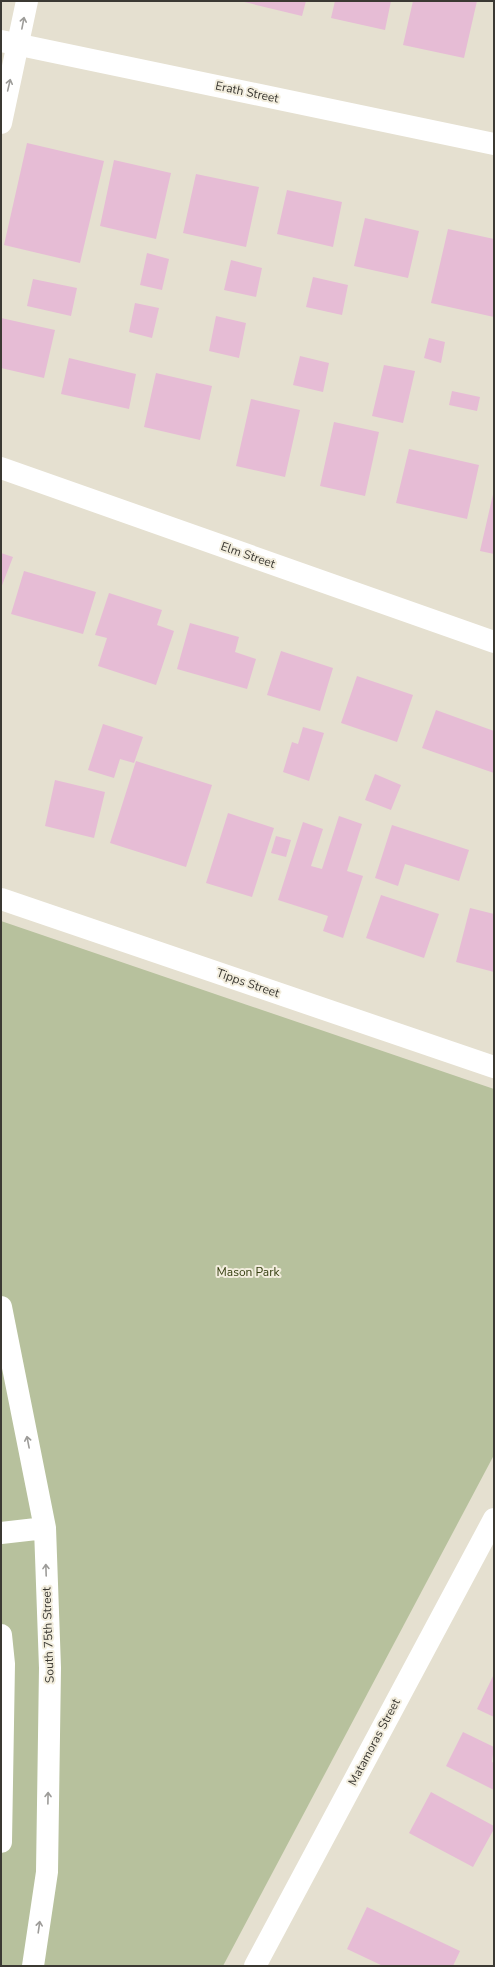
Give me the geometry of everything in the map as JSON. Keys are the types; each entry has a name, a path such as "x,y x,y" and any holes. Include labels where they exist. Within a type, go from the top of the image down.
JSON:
{"street":[{"path":"1,123 10,43 27,1"},
{"name":"Erath Street","path":"10,43 494,144"},
{"name":"Elm Street","path":"1,468 494,642"},
{"name":"Tipps Street","path":"1,899 494,1067"},
{"name":"South 75th Street","path":"1,1307 45,1528 50,1668 47,1872 33,1966"},
{"name":"Matamoras Street","path":"255,1966 494,1519"},
{"path":"1,1534 45,1528"},
{"path":"1,1635 4,1664 1,1842"}],"green space":[{"name":"Mason Park","path":"1,921 494,1089 494,1455 223,1966 1,1966"}],"building":[{"path":"240,1 306,1 302,16"},
{"path":"335,1 391,1 385,30 331,18"},
{"path":"413,1 477,1 464,58 403,45"},
{"path":"27,143 104,161 80,263 4,245"},
{"path":"114,160 171,173 156,239 100,226"},
{"path":"196,174 259,187 246,247 183,233"},
{"path":"287,190 342,202 333,247 277,234"},
{"path":"365,218 419,231 408,278 354,266"},
{"path":"448,229 494,239 494,317 431,303"},
{"path":"147,253 169,259 162,290 140,285"},
{"path":"231,260 262,268 256,297 224,290"},
{"path":"313,277 348,285 342,315 306,307"},
{"path":"33,279 77,288 71,316 27,306"},
{"path":"135,303 159,308 152,338 129,332"},
{"path":"216,316 246,323 239,358 209,351"},
{"path":"1,318 55,330 44,378 1,368"},
{"path":"429,338 445,342 441,363 424,358"},
{"path":"300,356 329,363 323,392 293,385"},
{"path":"69,358 136,374 129,409 61,394"},
{"path":"384,365 415,371 403,423 372,416"},
{"path":"156,373 212,386 200,440 144,427"},
{"path":"452,391 480,397 477,411 449,405"},
{"path":"251,399 300,410 285,477 236,466"},
{"path":"334,422 379,432 365,496 320,486"},
{"path":"409,449 479,465 467,519 396,503"},
{"path":"494,490 494,554 480,551"},
{"path":"1,553 13,557 1,588"},
{"path":"24,571 96,592 83,634 11,614"},
{"path":"109,593 162,610 157,625 174,631 156,685 98,666 107,638 95,635"},
{"path":"190,623 239,637 235,652 256,659 247,689 177,669"},
{"path":"281,651 333,668 320,711 267,695"},
{"path":"357,676 413,695 397,742 341,723"},
{"path":"436,710 494,731 494,773 422,748"},
{"path":"103,724 143,737 134,763 120,759 114,778 88,770"},
{"path":"303,727 324,733 309,781 283,772 292,742 298,744"},
{"path":"136,761 212,785 186,867 110,843"},
{"path":"375,774 401,785 391,810 365,800"},
{"path":"55,780 105,792 94,838 45,826"},
{"path":"228,813 274,828 252,897 206,883"},
{"path":"339,816 362,824 347,871 363,876 343,938 323,931 328,916 278,900 303,822 323,829 311,866 322,869"},
{"path":"392,825 469,850 459,881 405,864 398,886 375,878"},
{"path":"276,836 291,840 286,857 271,853"},
{"path":"381,895 439,914 424,958 366,938"},
{"path":"470,908 494,914 494,972 456,962"},
{"path":"494,1674 494,1717 477,1709"},
{"path":"463,1732 494,1747 492,1762 494,1763 494,1790 446,1766"},
{"path":"431,1792 494,1826 494,1829 473,1867 409,1833"},
{"path":"367,1907 460,1951 453,1966 383,1966 347,1949"}]}
